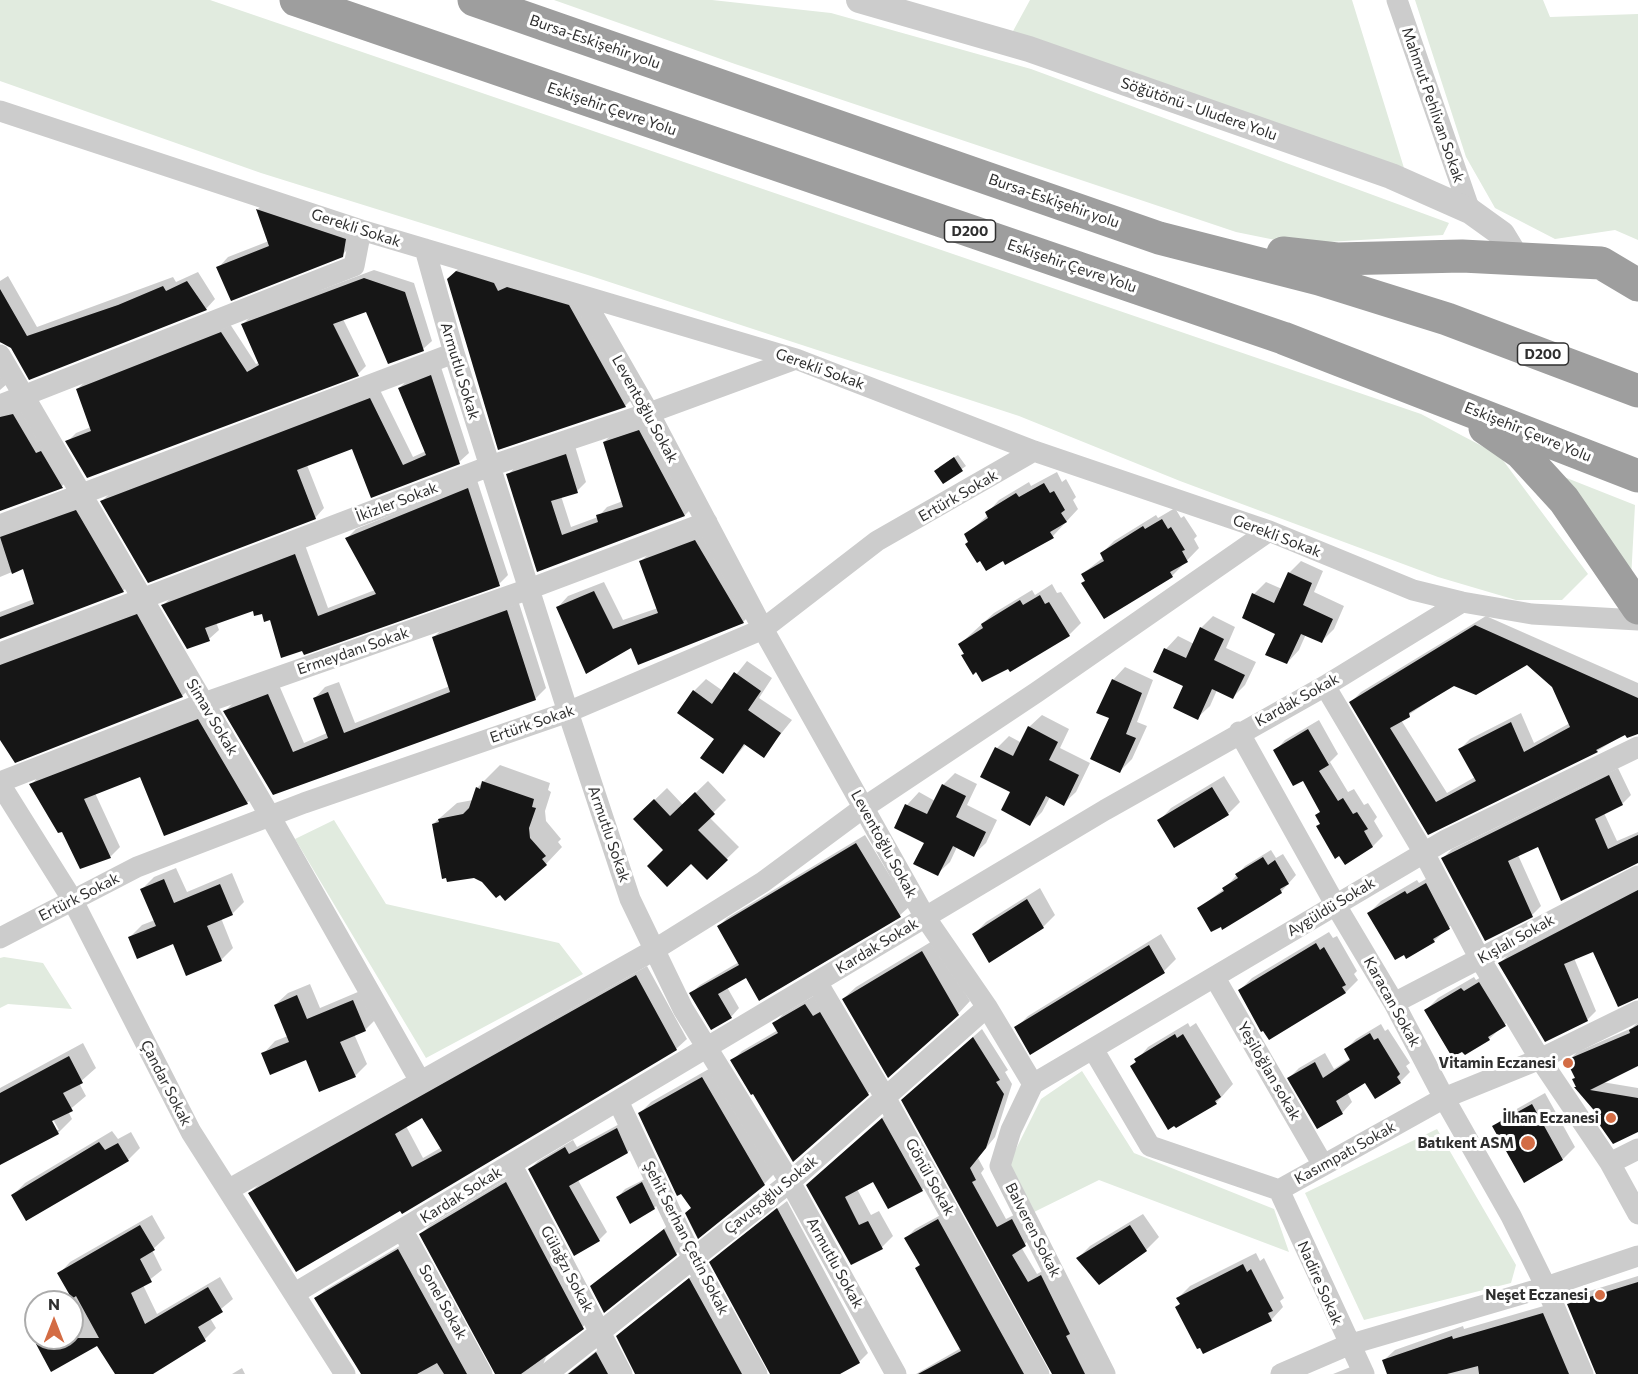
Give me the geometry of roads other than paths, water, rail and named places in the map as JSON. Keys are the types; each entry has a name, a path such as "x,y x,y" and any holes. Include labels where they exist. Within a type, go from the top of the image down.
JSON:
{"highway":[{"name":"Eskişehir Çevre Yolu","path":"296,0 1283,338 1638,476"},
{"name":"Bursa-Eskişehir yolu","path":"474,0 1160,238 1319,279 1447,319 1638,391"},
{"path":"1160,238 1337,259 1516,257 1601,263 1638,285"},
{"path":"1450,401 1521,453 1564,500 1638,608"}],"street":[{"name":"Söğütönü - Uludere Yolu","path":"859,0 1029,49 1391,176 1470,211 1502,234 1516,257"},
{"name":"Mahmut Pehlivan Sokak","path":"1397,0 1470,211"},
{"name":"Gerekli Sokak","path":"0,111 361,230 796,358 1034,451 1269,531 1413,590 1462,602 1532,614 1638,621"},
{"path":"0,405 354,266 361,230"},
{"name":"Armutlu Sokak","path":"424,249 453,352 630,899 682,1009 708,1047 790,1182 896,1374"},
{"name":"Leventoğlu Sokak","path":"582,296 649,413 762,628 925,917 987,1007 1033,1084"},
{"path":"0,525 453,352"},
{"name":"Simav Sokak","path":"0,355 270,816 420,1081"},
{"name":"İkizler Sokak","path":"0,653 490,466 649,413 796,358"},
{"name":"Ertürk Sokak","path":"0,938 137,867 270,816 568,712 762,628 878,541 1034,451"},
{"name":"Ermeydanı Sokak","path":"0,783 204,703 529,589 707,522"},
{"path":"228,1190 654,950 763,882 863,808 1037,692 1269,531"},
{"name":"Kardak Sokak","path":"295,1293 403,1231 925,917 1239,732 1325,686 1462,602"},
{"path":"1325,686 1424,853 1480,959 1540,1059 1610,1163 1638,1214"},
{"name":"Karacan Sokak","path":"1239,732 1335,904 1394,1003 1444,1098 1511,1216 1546,1287 1582,1374"},
{"name":"Aygüldü Sokak","path":"1033,1084 1424,853 1638,747"},
{"name":"Çandar Sokak","path":"0,783 72,899 191,1132 345,1374"},
{"name":"Kışlalı Sokak","path":"1394,1003 1638,876"},
{"name":"Yeşiloğlan sokak","path":"1215,978 1323,1165"},
{"name":"Gönül Sokak","path":"817,982 885,1097 1039,1374"},
{"name":"Çavuşoğlu Sokak","path":"547,1374 601,1334 692,1257 790,1182 987,1007"},
{"name":"Kasımpatı Sokak","path":"1093,1049 1150,1146 1279,1191 1444,1098 1540,1059 1638,1011"},
{"name":"Balveren Sokak","path":"1033,1084 1011,1130 1000,1166 1105,1374"},
{"name":"Şehit Serhan Çetin Sokak","path":"618,1101 692,1257 757,1374"},
{"path":"1610,1163 1638,1149"},
{"name":"Gülağzı Sokak","path":"511,1164 622,1374"},
{"name":"Nadire Sokak","path":"1279,1191 1348,1345 1364,1374"},
{"name":"Sonel Sokak","path":"403,1231 482,1374"},
{"path":"1281,1374 1348,1345 1546,1287 1638,1257"}],"place":[{"name":"Vitamin Eczanesi","path":"1568,1063"},
{"name":"İlhan Eczanesi","path":"1611,1118"},
{"name":"Batıkent ASM","path":"1528,1143"},
{"name":"Neşet Eczanesi","path":"1600,1295"}]}
